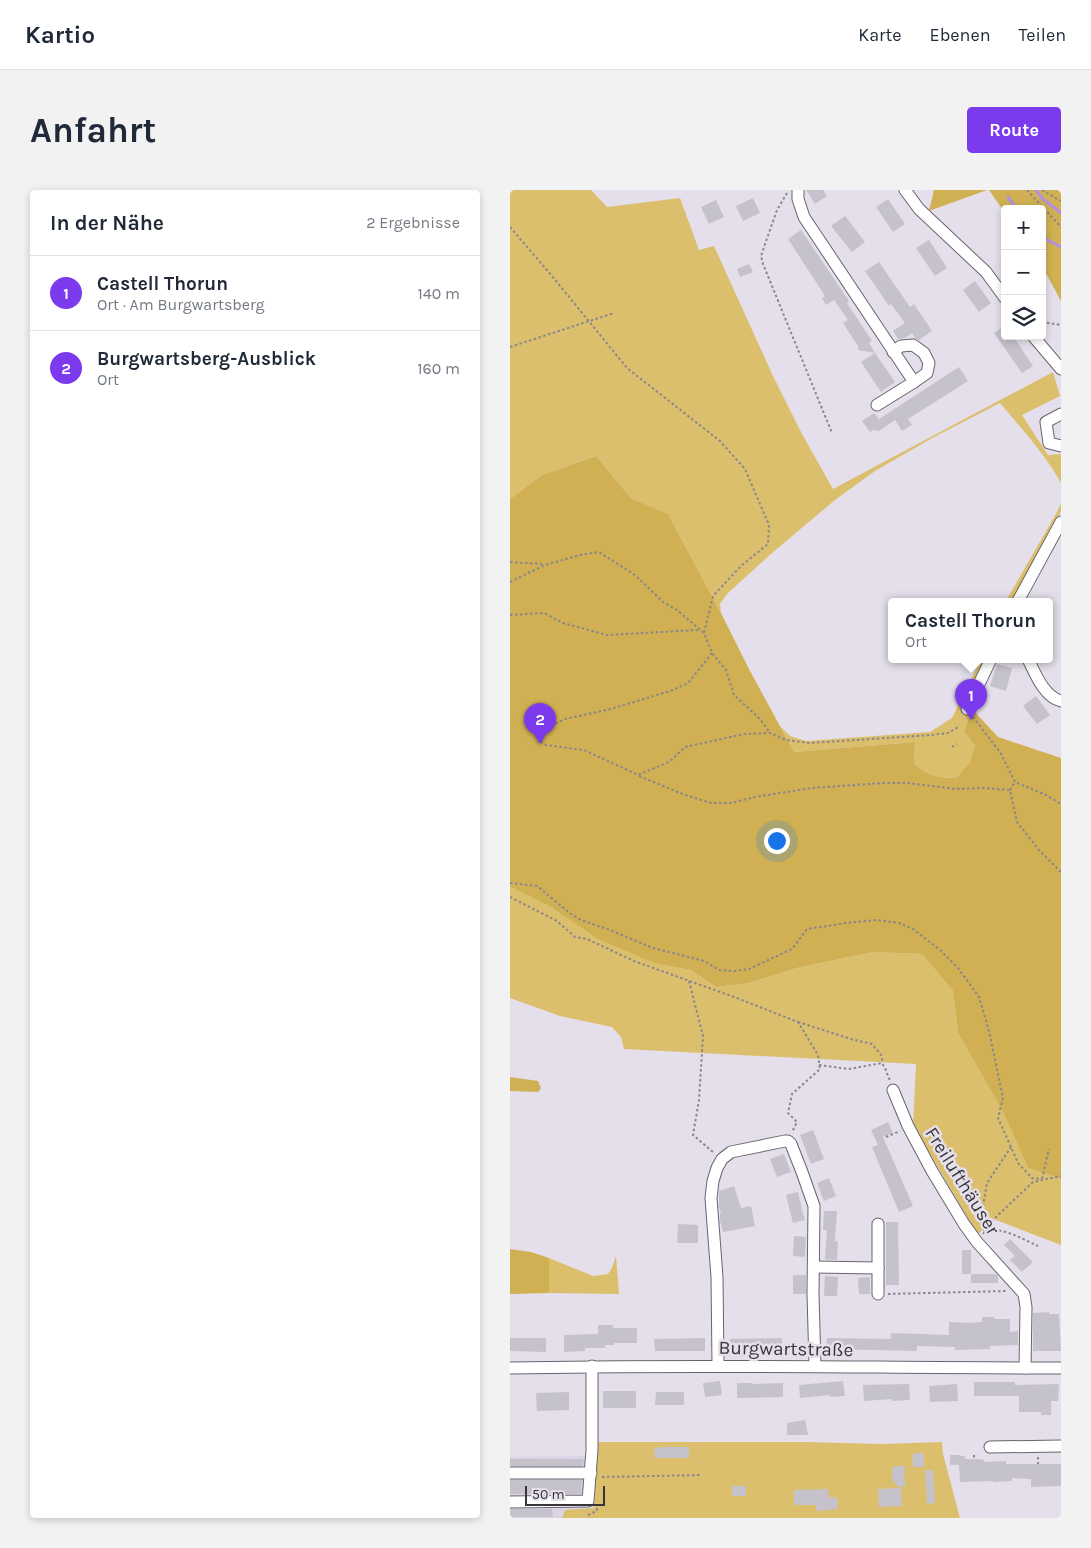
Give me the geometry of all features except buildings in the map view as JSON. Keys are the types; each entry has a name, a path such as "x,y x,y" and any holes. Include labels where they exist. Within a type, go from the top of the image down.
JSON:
{"street":[{"path":"798,190 798,199 804,217 914,382"},
{"path":"905,190 919,209 986,272 1003,295"},
{"path":"1037,340 1061,369"},
{"path":"877,405 927,373 929,363 924,353 913,345 901,346 893,352"},
{"path":"1061,414 1042,424 1050,443 1061,446"},
{"path":"1020,598 1061,522"},
{"path":"967,709 989,663"},
{"path":"1030,663 1048,692 1054,699 1061,700"},
{"name":"Freilufthäuser","path":"893,1090 908,1126 964,1224 977,1242 1020,1290 1026,1300 1025,1368"},
{"path":"718,1366 713,1181 722,1159 731,1152 788,1141 814,1206 815,1366"},
{"path":"878,1224 878,1294"},
{"path":"814,1267 878,1268"},
{"path":"510,1502 588,1501 595,1475 592,1450 592,1366"},
{"name":"Burgwartstraße","path":"510,1368 815,1366 844,1368 1061,1368"},
{"path":"990,1447 1061,1446"},
{"path":"510,1474 595,1475"}],"path":[{"path":"790,190 777,210 761,256 765,272 832,433"},
{"path":"1026,190 1061,227"},
{"path":"1042,190 1061,202"},
{"path":"510,227 627,368 720,442 745,469 769,525 768,544 741,566 713,596 704,633 712,653 726,670 734,695 760,719 770,733"},
{"path":"510,347 614,313"},
{"path":"1046,323 1061,325"},
{"path":"510,582 544,564 599,552 635,575 663,602 677,610 704,633"},
{"path":"510,562 544,564"},
{"path":"510,615 544,613 563,623 607,635 699,630"},
{"path":"712,653 688,683 673,690 611,709 565,719 541,731 539,740 546,745 584,750 685,795 710,803 731,804 755,797 804,789 883,783 907,783 956,789 984,788 1010,790"},
{"path":"967,709 1000,752 1014,782 1046,795 1061,804"},
{"path":"638,775 669,762 685,747 744,734 770,733 786,740 810,743 931,735 948,733 960,726"},
{"path":"952,747 957,744"},
{"path":"1014,782 1010,790 1017,822 1039,850 1061,871"},
{"path":"510,883 537,886 581,920 653,948 704,961 719,970 749,969 792,948 807,929 876,920 899,923 913,929 952,962 979,997 989,1031 1004,1098 998,1118 1018,1162 1032,1178 1042,1179"},
{"path":"510,897 557,921 575,937 587,939 634,961 734,996 798,1022 872,1044 882,1056 882,1063 893,1090"},
{"path":"689,981 703,1036 699,1100 693,1135 722,1159"},
{"path":"797,1122 788,1113 792,1094 820,1069 818,1055 798,1022"},
{"path":"819,1065 849,1069 882,1063"},
{"path":"886,1137 894,1134"},
{"path":"984,1231 981,1218 987,1183 1010,1147"},
{"path":"1042,1179 1048,1149"},
{"path":"984,1231 1033,1182 1061,1176"},
{"path":"984,1231 1000,1230 1038,1246"},
{"path":"878,1294 1020,1290"},
{"path":"974,1454 974,1459"},
{"path":"595,1475 702,1475"},
{"path":"588,1515 597,1511 597,1502"}],"shaded area":[{"path":"510,190 591,190 607,207 680,198 699,250 714,246 773,376 802,434 833,489 1053,372 1060,396 1022,415 1048,455 1061,454 1061,483 1040,452 1000,403 934,437 875,471 835,500 727,594 720,604 721,613 668,514 631,498 596,456 542,475 510,499"},
{"path":"934,190 987,190 929,211"},
{"path":"989,190 1061,190 1061,301 1046,273 1046,205 1001,205 1001,207"},
{"path":"596,456 631,498 668,514 794,752 915,742 914,764 934,776 956,778 970,763 975,746 964,731 972,709 998,737 1061,758 1061,1179 1028,1168 1003,1112 958,1033 953,991 922,954 873,952 797,968 749,983 716,987 691,970 657,964 598,939 554,909 510,887 510,499 542,475"},
{"path":"1061,503 1061,511 1014,598 1008,598"},
{"path":"979,663 987,663 964,731 975,746 971,763 956,778 934,776 914,764 915,742 794,752 780,726 790,736 806,741 930,732 952,718"},
{"path":"510,887 657,964 691,970 716,987 749,983 797,968 873,952 922,954 953,991 958,1033 1003,1112 1028,1168 1061,1179 1061,1245 991,1218 978,1235 913,1125 916,1064 624,1049 621,1037 612,1027 560,1016 510,998"},
{"path":"510,1077 538,1081 541,1088 538,1092 510,1091"},
{"path":"510,1249 531,1252 549,1258 549,1293 510,1294"},
{"path":"616,1256 619,1294 549,1293 549,1258 593,1276 608,1274"},
{"path":"596,1442 594,1509 565,1510 562,1518 510,1518 510,1457 588,1456"},
{"path":"596,1442 881,1444 942,1442 943,1454 960,1518 562,1518 565,1510 594,1508"}],"waterway":[{"path":"1036,190 1042,198 1061,213"},
{"path":"1008,197 1014,205"},
{"path":"1046,239 1061,247"}],"place":[{"name":"Castell Thorun","path":"971,720"},
{"name":"Burgwartsberg-Ausblick","path":"540,744"}]}
